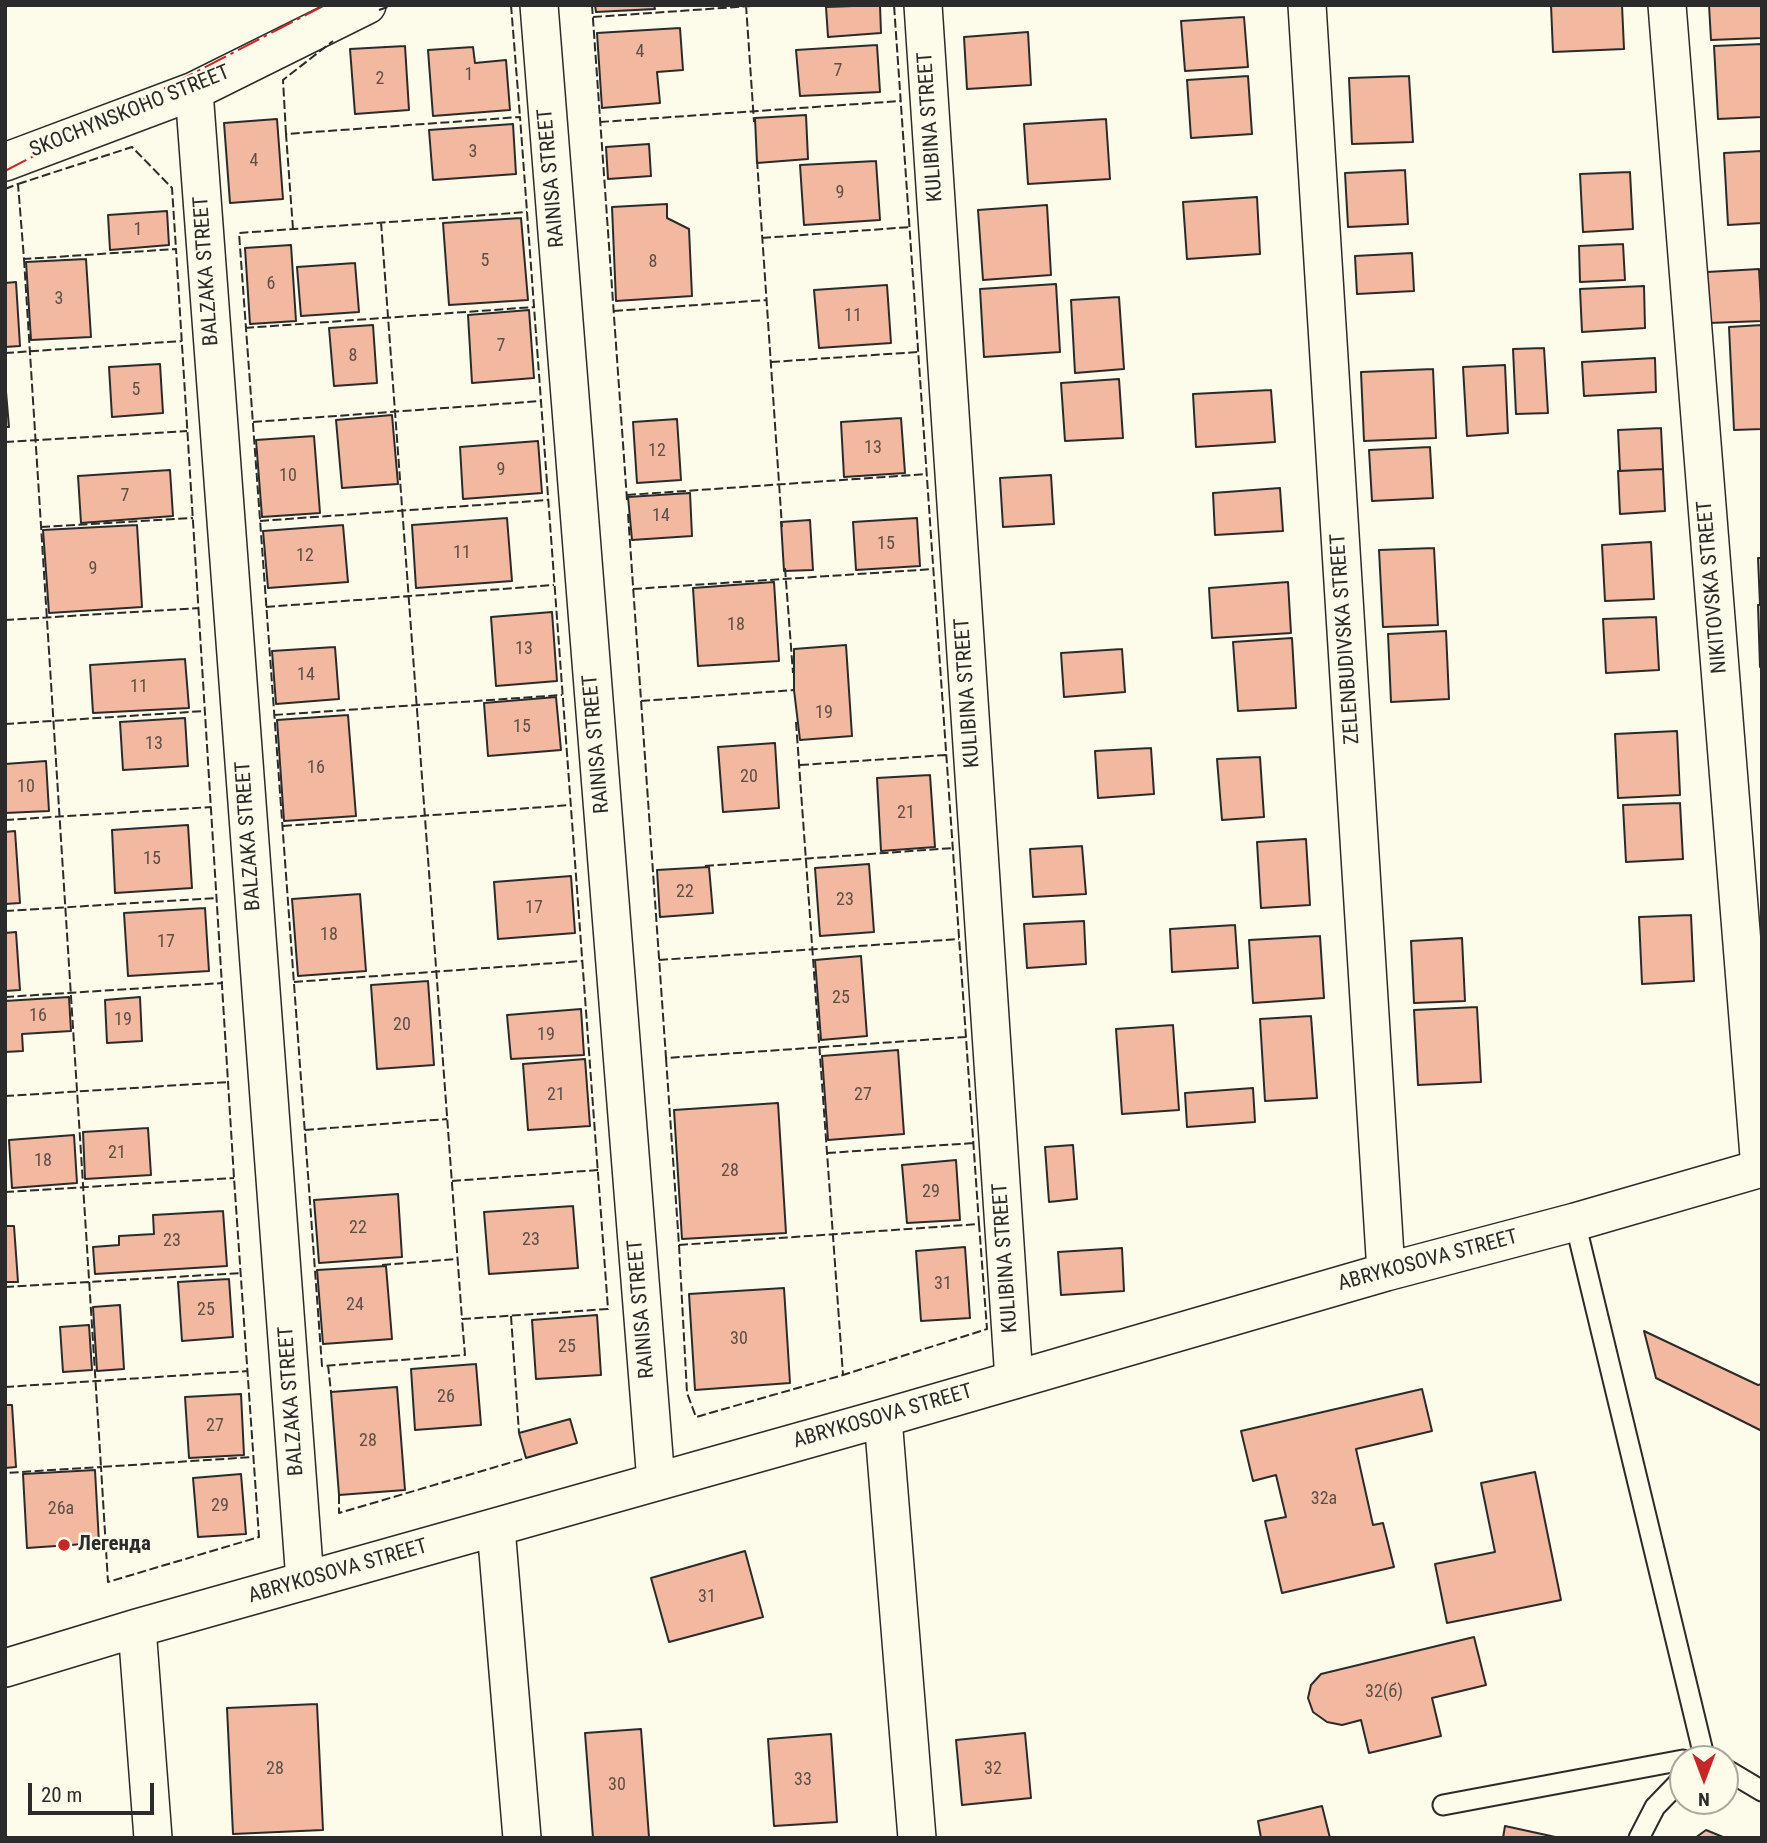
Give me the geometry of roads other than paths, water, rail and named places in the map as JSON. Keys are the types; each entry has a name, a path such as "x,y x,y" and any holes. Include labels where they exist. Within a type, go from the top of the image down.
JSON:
{"street":[{"name":"SKOCHYNSKOHO STREET","path":"5,162 194,91 367,5"},
{"name":"RAINISA STREET","path":"539,5 656,1482"},
{"name":"KULIBINA STREET","path":"923,5 1014,1380"},
{"name":"ZELENBUDIVSKA STREET","path":"1307,5 1385,1272"},
{"name":"NIKITOVSKA STREET","path":"1667,5 1761,1169"},
{"name":"BALZAKA STREET","path":"194,91 305,1581"},
{"name":"ABRYKOSOVA STREET","path":"5,1668 1385,1272 1761,1169"},
{"path":"883,1418 918,1838"},
{"path":"496,1528 522,1838"},
{"path":"137,1628 153,1838"}],"lane":[{"path":"1575,1222 1698,1745"},
{"path":"1443,1804 1669,1763"},
{"path":"1739,1777 1762,1791"},
{"path":"1639,1838 1655,1807 1669,1792"}],"place":[{"name":"Легенда","path":"64,1545"}]}
